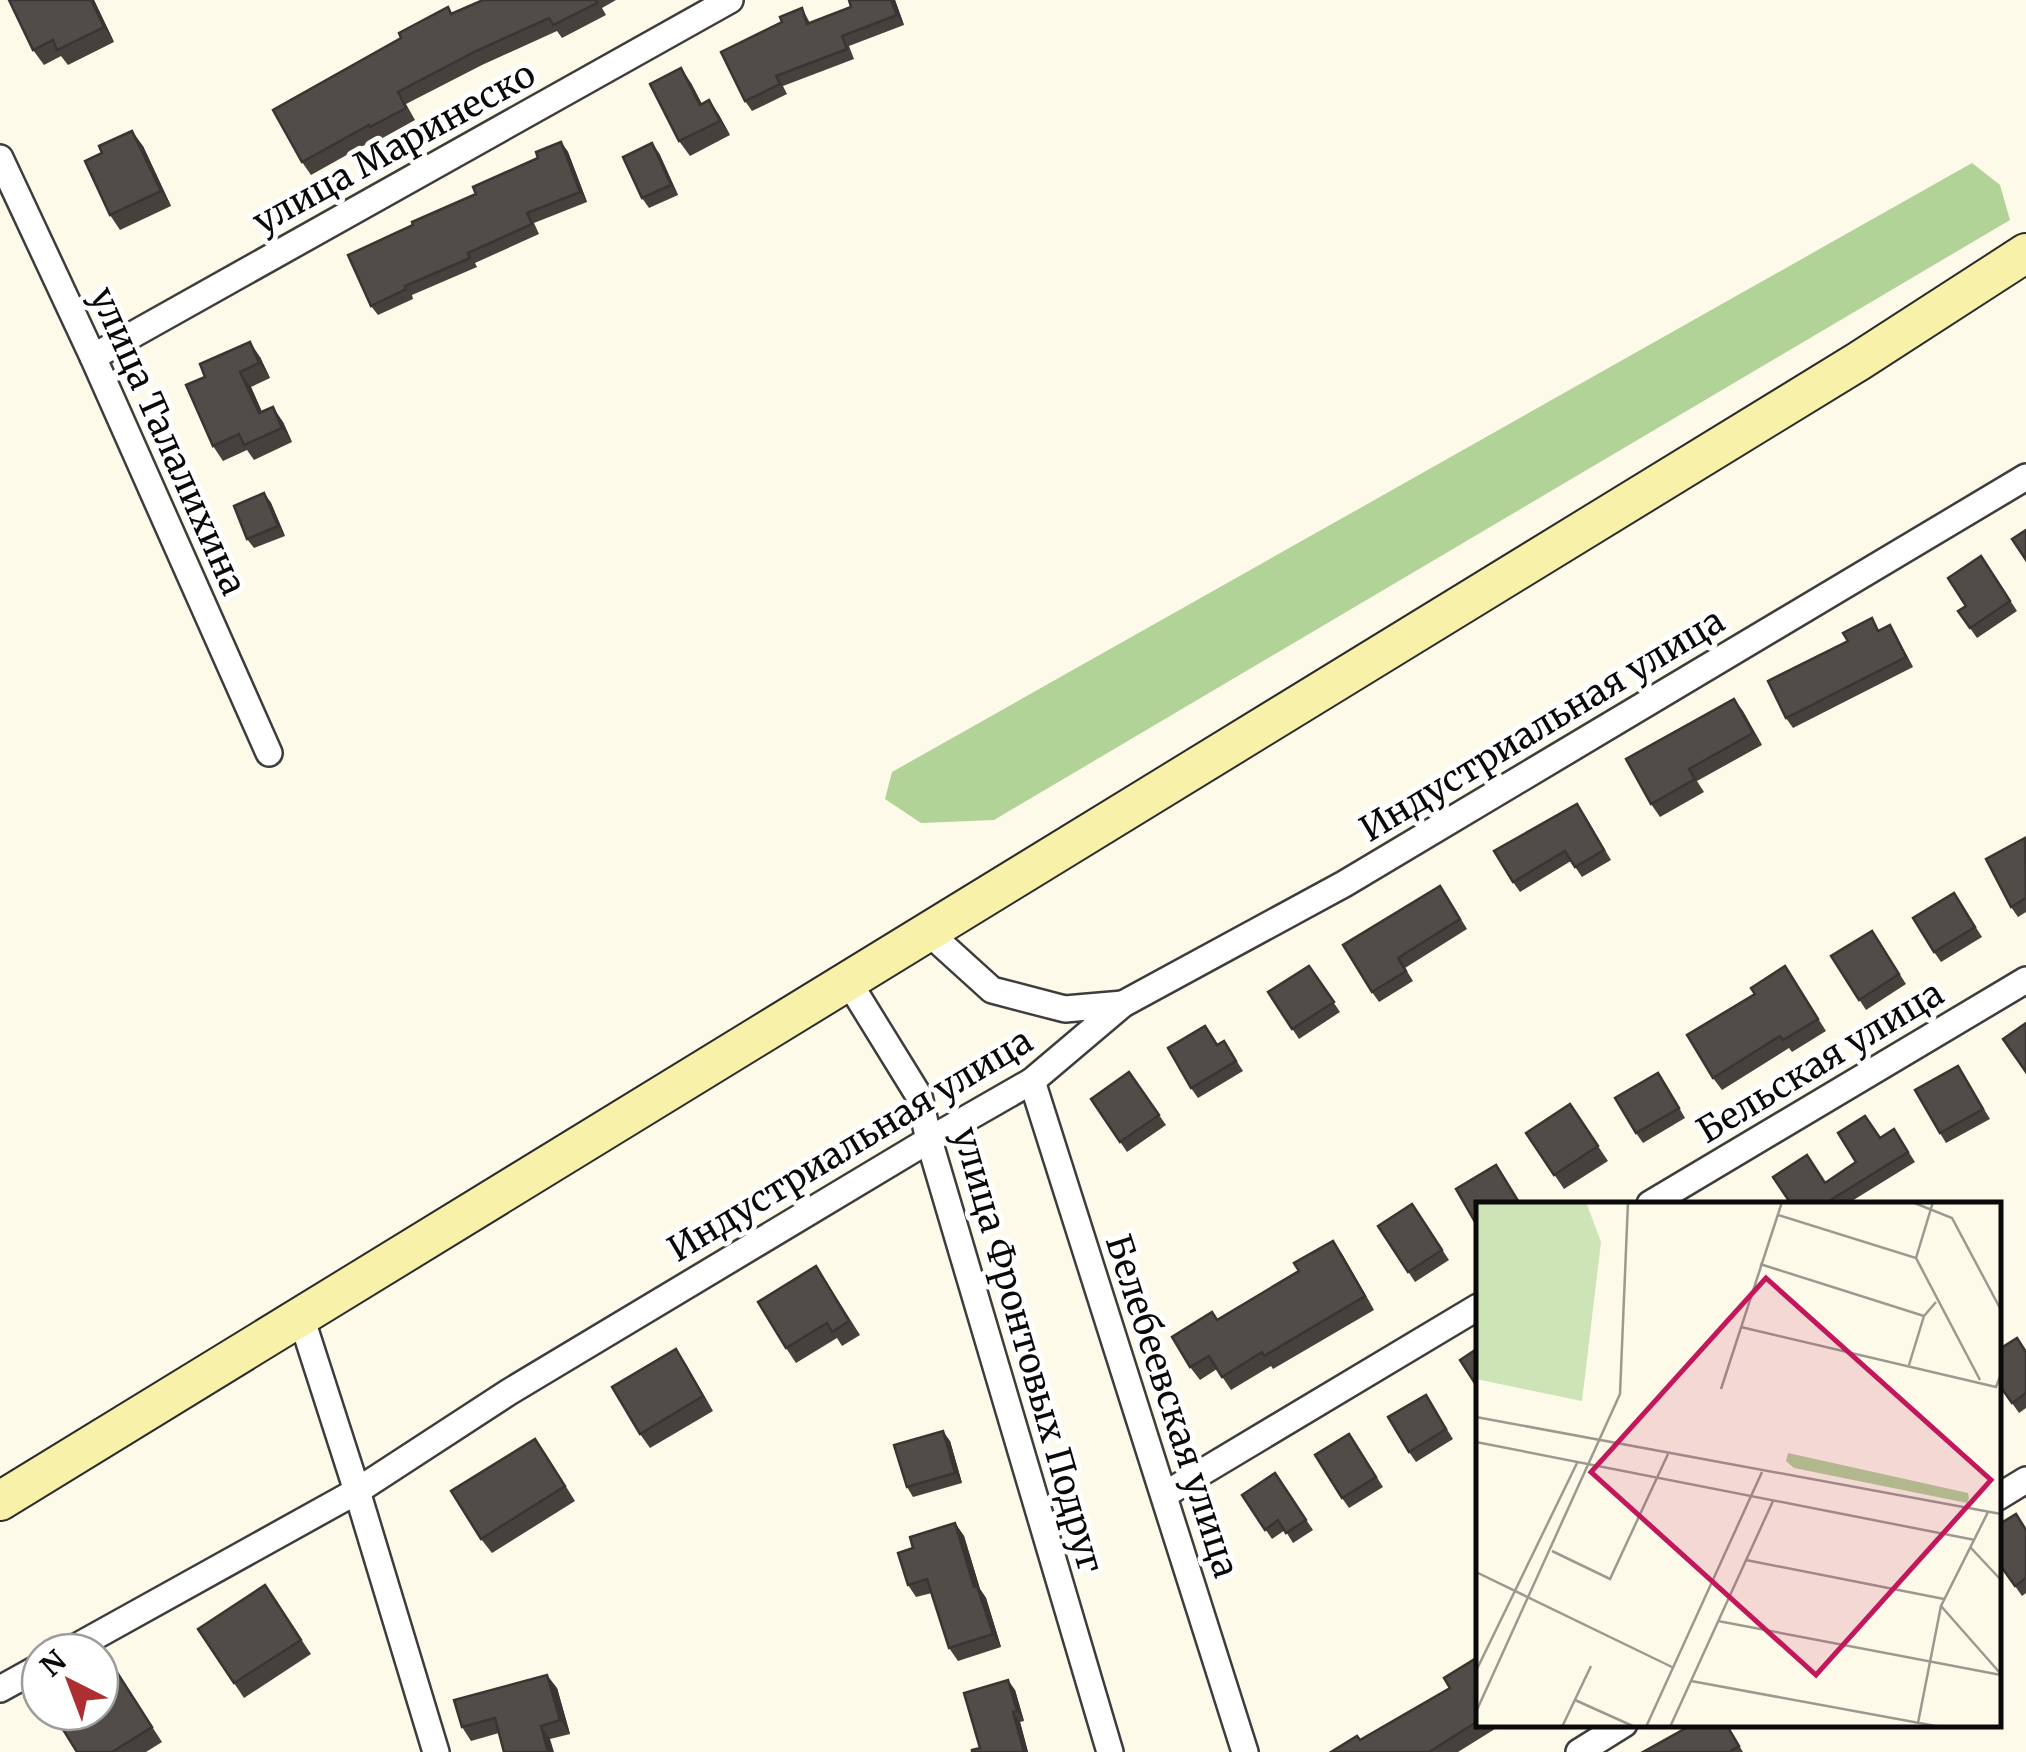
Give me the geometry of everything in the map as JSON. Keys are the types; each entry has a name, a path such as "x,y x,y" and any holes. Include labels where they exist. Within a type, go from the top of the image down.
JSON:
{"street":[{"name":"улица Маринеско","path":"92,357 730,0"},
{"name":"улица Талалихина","path":"0,158 269,754"},
{"path":"0,1501 1860,361 2026,253"},
{"name":"Индустриальная улица","path":"103,1632 357,1491 510,1392 1032,1081 1122,1004 1344,884 2026,478"},
{"path":"928,932 992,990 1065,1009 1122,1004"},
{"name":"Бельская улица","path":"1653,1202 2026,980"},
{"name":"улица Фронтовых Подруг","path":"848,981 918,1096 1110,1752"},
{"name":"Белебеевская улица","path":"1032,1081 1246,1752"},
{"path":"1164,1495 1476,1308"},
{"path":"301,1317 436,1752"},
{"path":"2001,1495 2026,1480"},
{"path":"1578,1752 1619,1727"}],"green space":[{"path":"1972,163 2000,185 2010,220 994,820 921,823 885,799 892,772"}],"building":[{"path":"9,0 91,0 104,27 57,50 53,40 33,50"},
{"path":"483,0 597,3 553,25 549,18 398,92 406,108 302,162 273,110 448,7 451,14"},
{"path":"849,0 891,0 897,15 842,36 847,49 776,76 780,84 745,101 721,52 802,8 807,24 851,7"},
{"path":"681,68 700,105 709,100 720,121 679,141 650,84"},
{"path":"132,131 161,191 110,215 85,161 102,153 99,146"},
{"path":"561,142 580,192 527,213 532,224 468,253 470,258 405,286 406,289 371,306 348,255 476,194 473,187 538,158 536,152"},
{"path":"652,143 671,185 642,198 623,157"},
{"path":"250,342 259,363 240,372 259,413 273,407 282,428 244,445 239,434 213,446 186,385 205,377 200,364"},
{"path":"264,493 278,526 247,539 234,506"},
{"path":"2026,530 2026,560 2012,539"},
{"path":"1981,556 2010,601 1970,628 1958,611 1966,606 1948,578"},
{"path":"1872,618 1878,631 1890,625 1906,657 1786,718 1768,681 1848,641 1843,633"},
{"path":"1734,699 1753,733 1689,769 1695,779 1651,804 1626,759"},
{"path":"1577,804 1604,850 1575,867 1565,851 1513,882 1494,851"},
{"path":"2025,838 2026,898 2011,907 1986,859"},
{"path":"1440,886 1460,919 1398,958 1406,971 1372,992 1343,945"},
{"path":"1954,893 1975,927 1934,952 1913,918"},
{"path":"1872,931 1899,974 1859,1000 1831,956"},
{"path":"1309,966 1334,1002 1292,1029 1268,992"},
{"path":"1785,966 1818,1019 1783,1040 1780,1036 1713,1078 1687,1035 1755,994 1751,988"},
{"path":"2026,1023 2026,1072 2003,1039"},
{"path":"1205,1026 1217,1045 1224,1041 1236,1061 1191,1088 1168,1048"},
{"path":"1958,1066 1983,1109 1940,1133 1915,1090"},
{"path":"1129,1072 1159,1115 1120,1142 1091,1099"},
{"path":"1658,1073 1679,1108 1636,1133 1615,1098"},
{"path":"1570,1104 1598,1146 1554,1175 1526,1133"},
{"path":"1865,1116 1880,1138 1894,1129 1908,1152 1827,1202 1790,1202 1773,1177 1807,1155 1825,1183 1856,1162 1838,1133"},
{"path":"1496,1165 1519,1202 1476,1202 1476,1224 1456,1189"},
{"path":"1412,1204 1442,1250 1408,1272 1378,1226"},
{"path":"1333,1241 1365,1296 1222,1377 1209,1356 1190,1367 1172,1337 1212,1312 1217,1320 1299,1271 1294,1263"},
{"path":"816,1266 849,1321 832,1332 827,1323 786,1348 758,1302"},
{"path":"2017,1338 2026,1352 2026,1393 2012,1403 2001,1387 2001,1348"},
{"path":"676,1349 703,1396 640,1434 612,1387"},
{"path":"1476,1349 1476,1385 1460,1360"},
{"path":"1426,1395 1446,1429 1409,1452 1388,1417"},
{"path":"943,1431 955,1473 907,1487 894,1445"},
{"path":"1349,1434 1376,1477 1342,1498 1315,1455"},
{"path":"535,1439 565,1486 481,1539 451,1491"},
{"path":"1275,1473 1306,1520 1286,1533 1278,1520 1265,1530 1242,1495"},
{"path":"2016,1514 2026,1530 2026,1578 2015,1586 2001,1566 2001,1523"},
{"path":"955,1523 993,1634 949,1648 927,1579 908,1585 898,1553 913,1548 910,1537"},
{"path":"265,1585 301,1640 234,1683 198,1629"},
{"path":"1476,1658 1476,1722 1429,1752 1331,1752 1357,1736 1360,1740 1450,1688 1444,1678"},
{"path":"547,1675 560,1720 541,1726 548,1752 504,1752 495,1718 462,1727 454,1700"},
{"path":"120,1677 152,1727 112,1752 77,1752 65,1732 120,1732"},
{"path":"1008,1680 1024,1752 972,1752 980,1748 964,1693"},
{"path":"1728,1727 1739,1746 1729,1752 1643,1752 1686,1728"}]}
